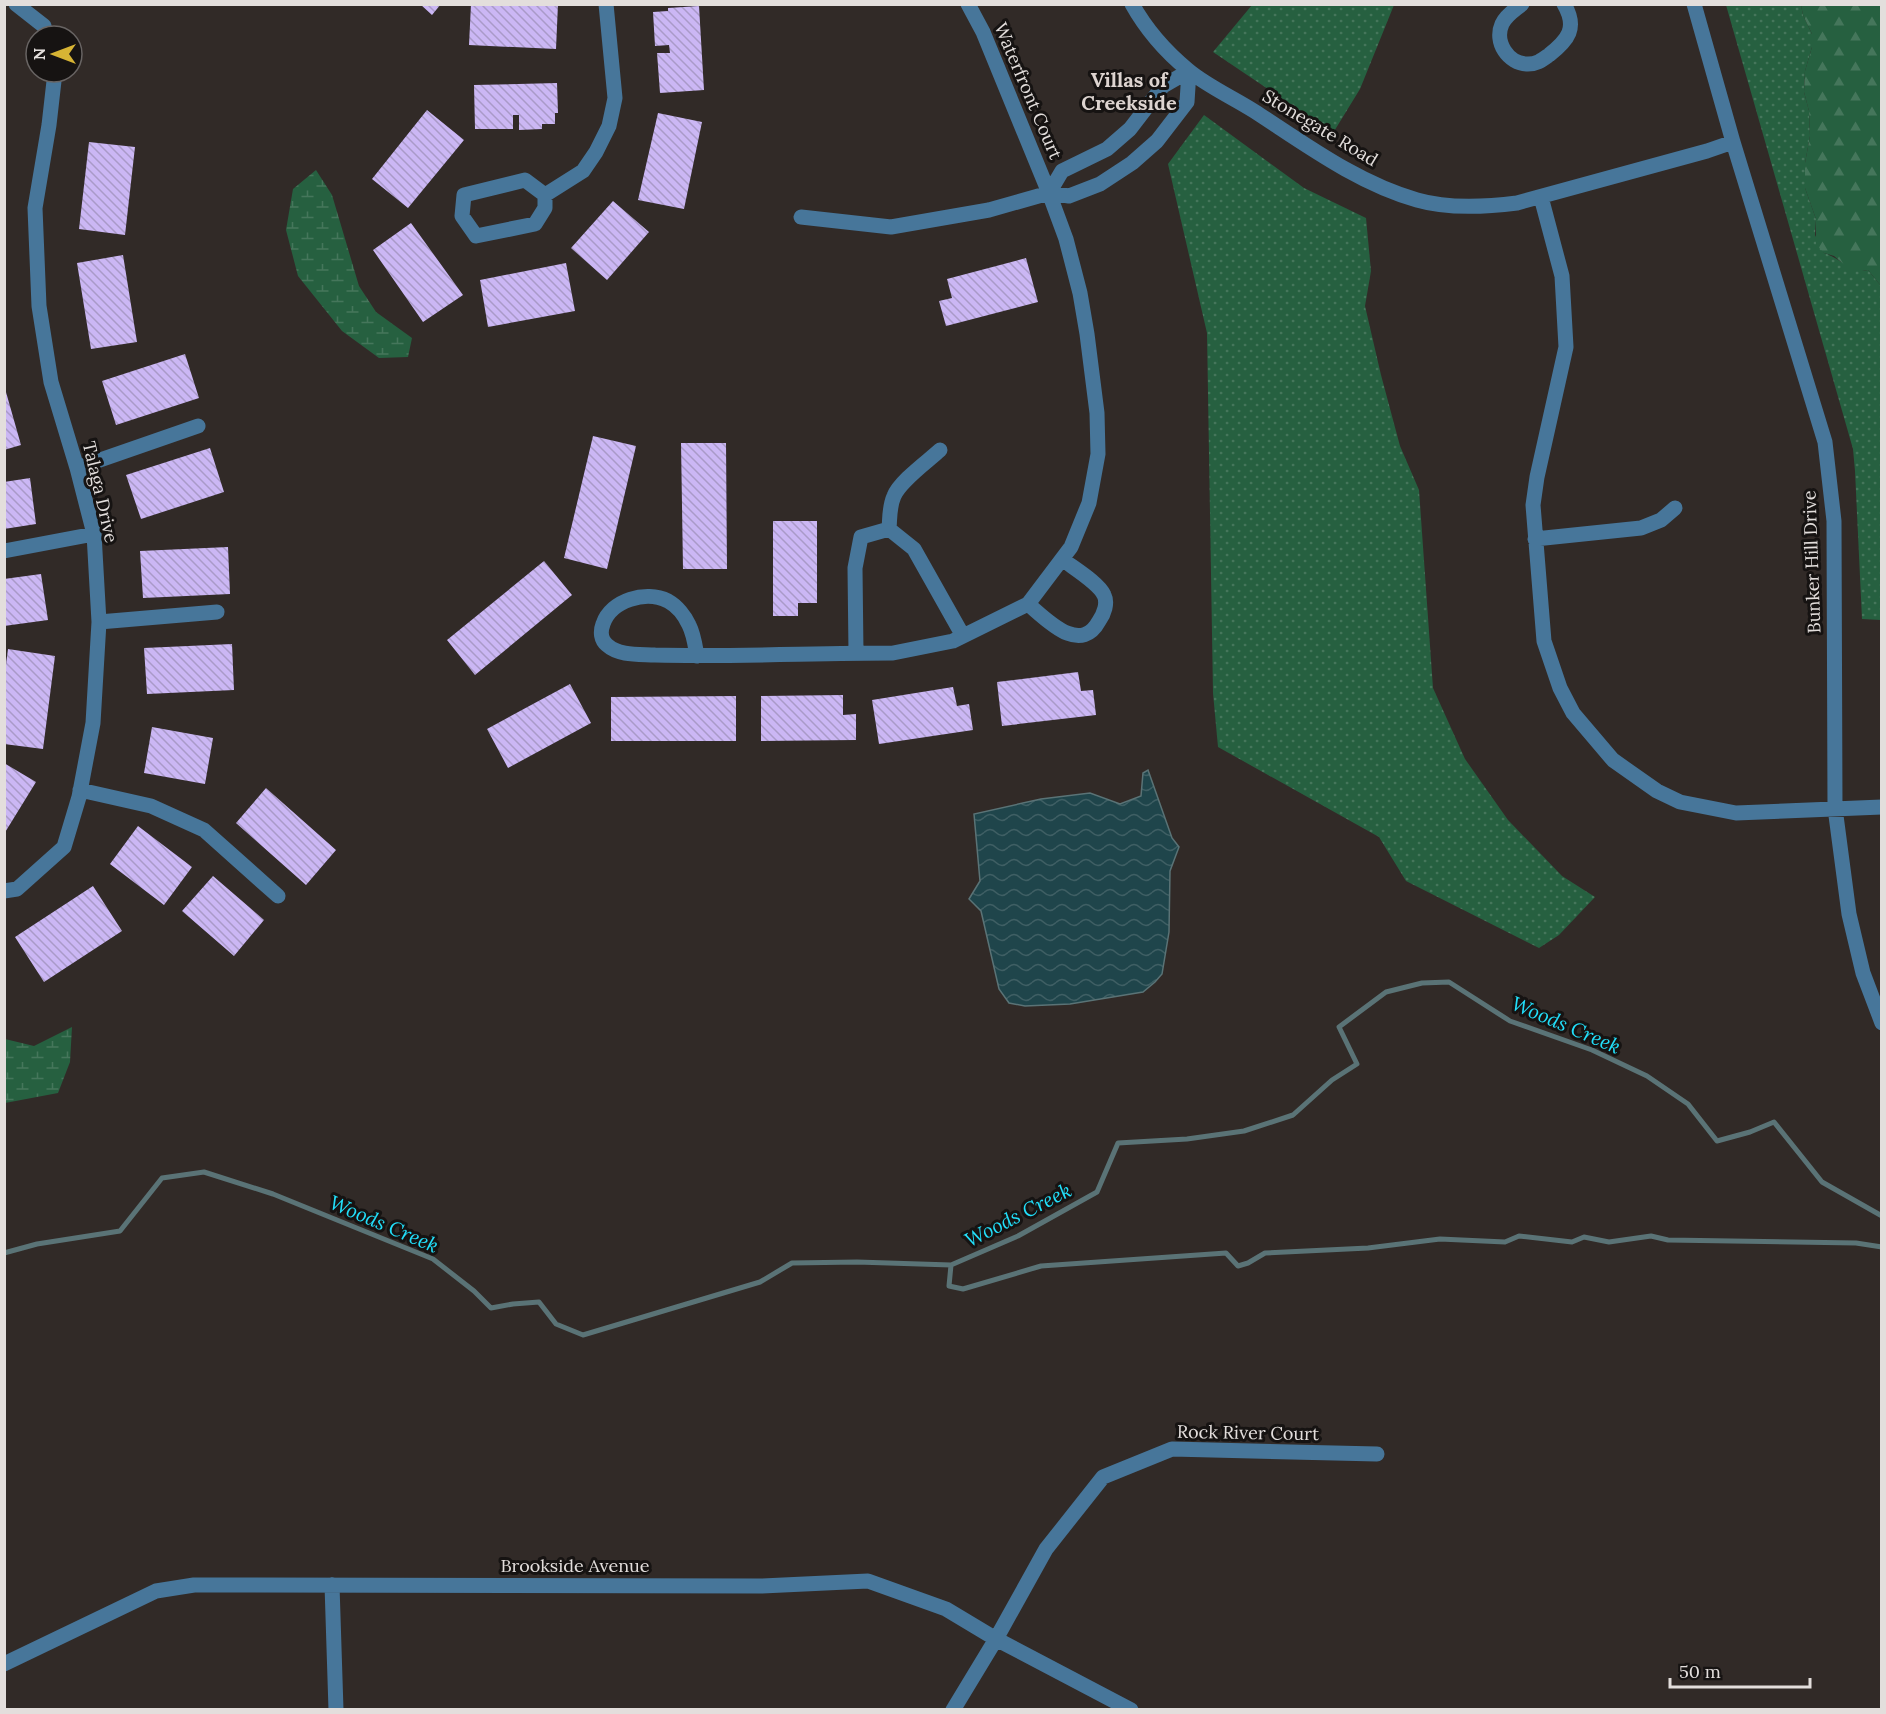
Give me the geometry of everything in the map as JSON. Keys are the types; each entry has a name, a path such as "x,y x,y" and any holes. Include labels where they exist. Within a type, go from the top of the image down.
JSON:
{"street":[{"path":"16,4 42,24"},
{"path":"545,195 583,171 609,126 615,98 606,4"},
{"name":"Waterfront Court","path":"968,4 983,32 1066,239 1080,293 1087,334 1097,413 1098,454 1089,503 1071,547 1062,559"},
{"name":"Stonegate Road","path":"1132,4 1159,42 1189,71 1351,173 1418,200 1445,205 1486,206 1517,203 1733,142"},
{"path":"1522,4 1502,24 1500,35 1502,46 1508,56 1517,62 1528,64 1539,62 1562,44 1569,35 1571,24 1564,4"},
{"name":"Bunker Hill Drive","path":"1694,4 1733,142 1825,442 1834,521 1835,808 1849,914 1863,973 1881,1023"},
{"path":"1049,193 1062,171 1107,149 1130,129 1163,86 1189,71"},
{"path":"801,217 891,227 989,210 1049,193 1069,196 1100,184 1132,163 1157,141 1187,102 1189,71"},
{"name":"Talaga Drive","path":"4,891 17,889 64,847 80,790 93,723 99,622 94,534 51,382 39,306 35,208 54,84"},
{"path":"525,180 545,195 545,208 535,224 476,236 462,216 464,195 525,180"},
{"path":"1541,197 1562,276 1566,347 1537,477 1533,505 1535,539 1542,622 1548,658 1573,713 1613,760 1657,791 1680,802 1736,813 1881,807"},
{"path":"77,468 198,426"},
{"path":"890,529 890,509 899,487 940,450"},
{"path":"1535,539 1641,528 1661,520 1675,508"},
{"path":"890,529 914,549 963,636"},
{"path":"856,653 855,568 861,537 890,529"},
{"path":"4,551 94,534"},
{"path":"697,656 689,623 669,602 652,597 627,601 612,608 604,621 602,637 606,645 620,652 697,656 894,653 952,641 1028,604 1062,559 1098,586 1104,595 1105,609 1099,623 1091,632 1077,636 1064,633 1028,604"},
{"path":"99,622 218,612"},
{"path":"80,790 151,806 204,830 278,896"},
{"name":"Rock River Court","path":"953,1710 1046,1549 1103,1477 1172,1449 1377,1454"},
{"name":"Brookside Avenue","path":"4,1664 156,1591 194,1585 762,1586 868,1581 946,1609 996,1639 1131,1710"},
{"path":"332,1585 336,1710"}],"green space":[{"path":"1252,5 1394,5 1360,89 1333,133 1213,52"},
{"path":"1726,5 1801,5 1812,34 1812,47 1805,71 1804,92 1809,111 1810,136 1805,163 1805,188 1816,219 1815,235 1824,253 1850,267 1868,270 1881,286 1881,620 1862,619 1853,449"},
{"path":"1801,5 1881,5 1881,286 1868,270 1851,270 1834,256 1824,253 1816,244 1816,219 1805,188 1805,163 1810,136 1809,111 1804,92 1805,71 1812,47 1812,34"},
{"path":"1204,115 1304,188 1366,218 1371,271 1365,306 1400,446 1419,490 1433,688 1465,759 1508,820 1562,876 1595,897 1559,935 1539,948 1406,881 1379,837 1218,747 1213,693 1207,333 1168,164"},
{"path":"316,170 332,195 359,286 376,312 412,338 408,357 379,358 342,331 298,276 286,230 293,189"},
{"path":"72,1027 70,1062 58,1093 5,1103 5,1039 34,1046"}],"water":[{"path":"1148,770 1172,838 1179,847 1170,871 1169,932 1162,974 1143,992 1070,1004 1025,1006 1009,1003 999,989 981,911 969,899 980,881 974,814 1041,799 1090,793 1120,804 1141,796 1143,773"}],"building":[{"path":"420,4 441,4 432,15"},
{"path":"471,4 558,4 556,49 469,45"},
{"path":"699,6 704,90 660,93 657,53 670,53 669,45 655,46 653,12 668,11 668,8"},
{"path":"557,83 558,113 555,113 555,124 542,124 542,129 519,130 519,115 513,115 513,129 475,129 474,85"},
{"path":"427,110 464,140 408,208 372,179"},
{"path":"658,113 702,122 684,209 638,200"},
{"path":"89,142 135,147 125,235 79,229"},
{"path":"613,201 649,232 607,280 571,248"},
{"path":"411,223 463,295 423,322 373,250"},
{"path":"123,255 137,342 91,349 77,263"},
{"path":"1026,258 1038,302 946,326 939,301 952,298 947,279"},
{"path":"566,263 575,311 488,327 480,280"},
{"path":"185,354 199,398 116,425 102,381"},
{"path":"4,385 21,445 4,450"},
{"path":"593,436 636,446 607,569 564,558"},
{"path":"681,443 726,443 727,569 683,569"},
{"path":"210,448 224,492 141,519 126,475"},
{"path":"30,478 36,524 4,529 4,482"},
{"path":"773,521 817,521 817,603 798,603 798,616 773,616"},
{"path":"228,547 230,594 143,598 140,551"},
{"path":"544,561 572,595 475,675 447,640"},
{"path":"41,574 48,620 4,626 4,579"},
{"path":"232,644 234,690 147,694 144,648"},
{"path":"8,649 55,656 43,749 4,744 4,679"},
{"path":"1078,672 1081,691 1093,690 1096,715 1002,726 997,682"},
{"path":"570,684 591,723 508,768 487,729"},
{"path":"953,687 957,706 969,704 973,730 879,744 872,700"},
{"path":"843,695 843,715 856,714 856,740 761,741 761,696"},
{"path":"736,696 736,741 611,741 611,697"},
{"path":"152,727 213,738 205,784 144,773"},
{"path":"4,763 36,782 4,834"},
{"path":"266,788 336,850 306,885 236,823"},
{"path":"138,826 192,867 164,905 110,864"},
{"path":"213,876 264,920 234,956 182,911"},
{"path":"93,886 122,931 44,982 15,937"}],"waterway":[{"name":"Woods Creek","path":"4,1253 37,1244 120,1231 162,1178 204,1172 273,1194 433,1259 474,1291 491,1308 539,1302 556,1324 583,1335 760,1282 792,1263 857,1262 951,1265 1018,1236 1097,1192 1118,1143 1187,1139 1244,1131 1293,1115 1332,1080 1357,1064 1339,1027 1386,992 1422,983 1449,982 1510,1021 1592,1050 1647,1076 1688,1104 1717,1141 1750,1132 1774,1122 1822,1182 1882,1216"},
{"path":"951,1265 949,1286 963,1289 1041,1266 1226,1253 1238,1266 1265,1253 1368,1248 1440,1239 1505,1242 1519,1236 1572,1242 1584,1237 1609,1242 1651,1236 1668,1240 1856,1243 1882,1247"}],"district":[{"name":"Villas of Creekside","path":"1129,92"}]}
